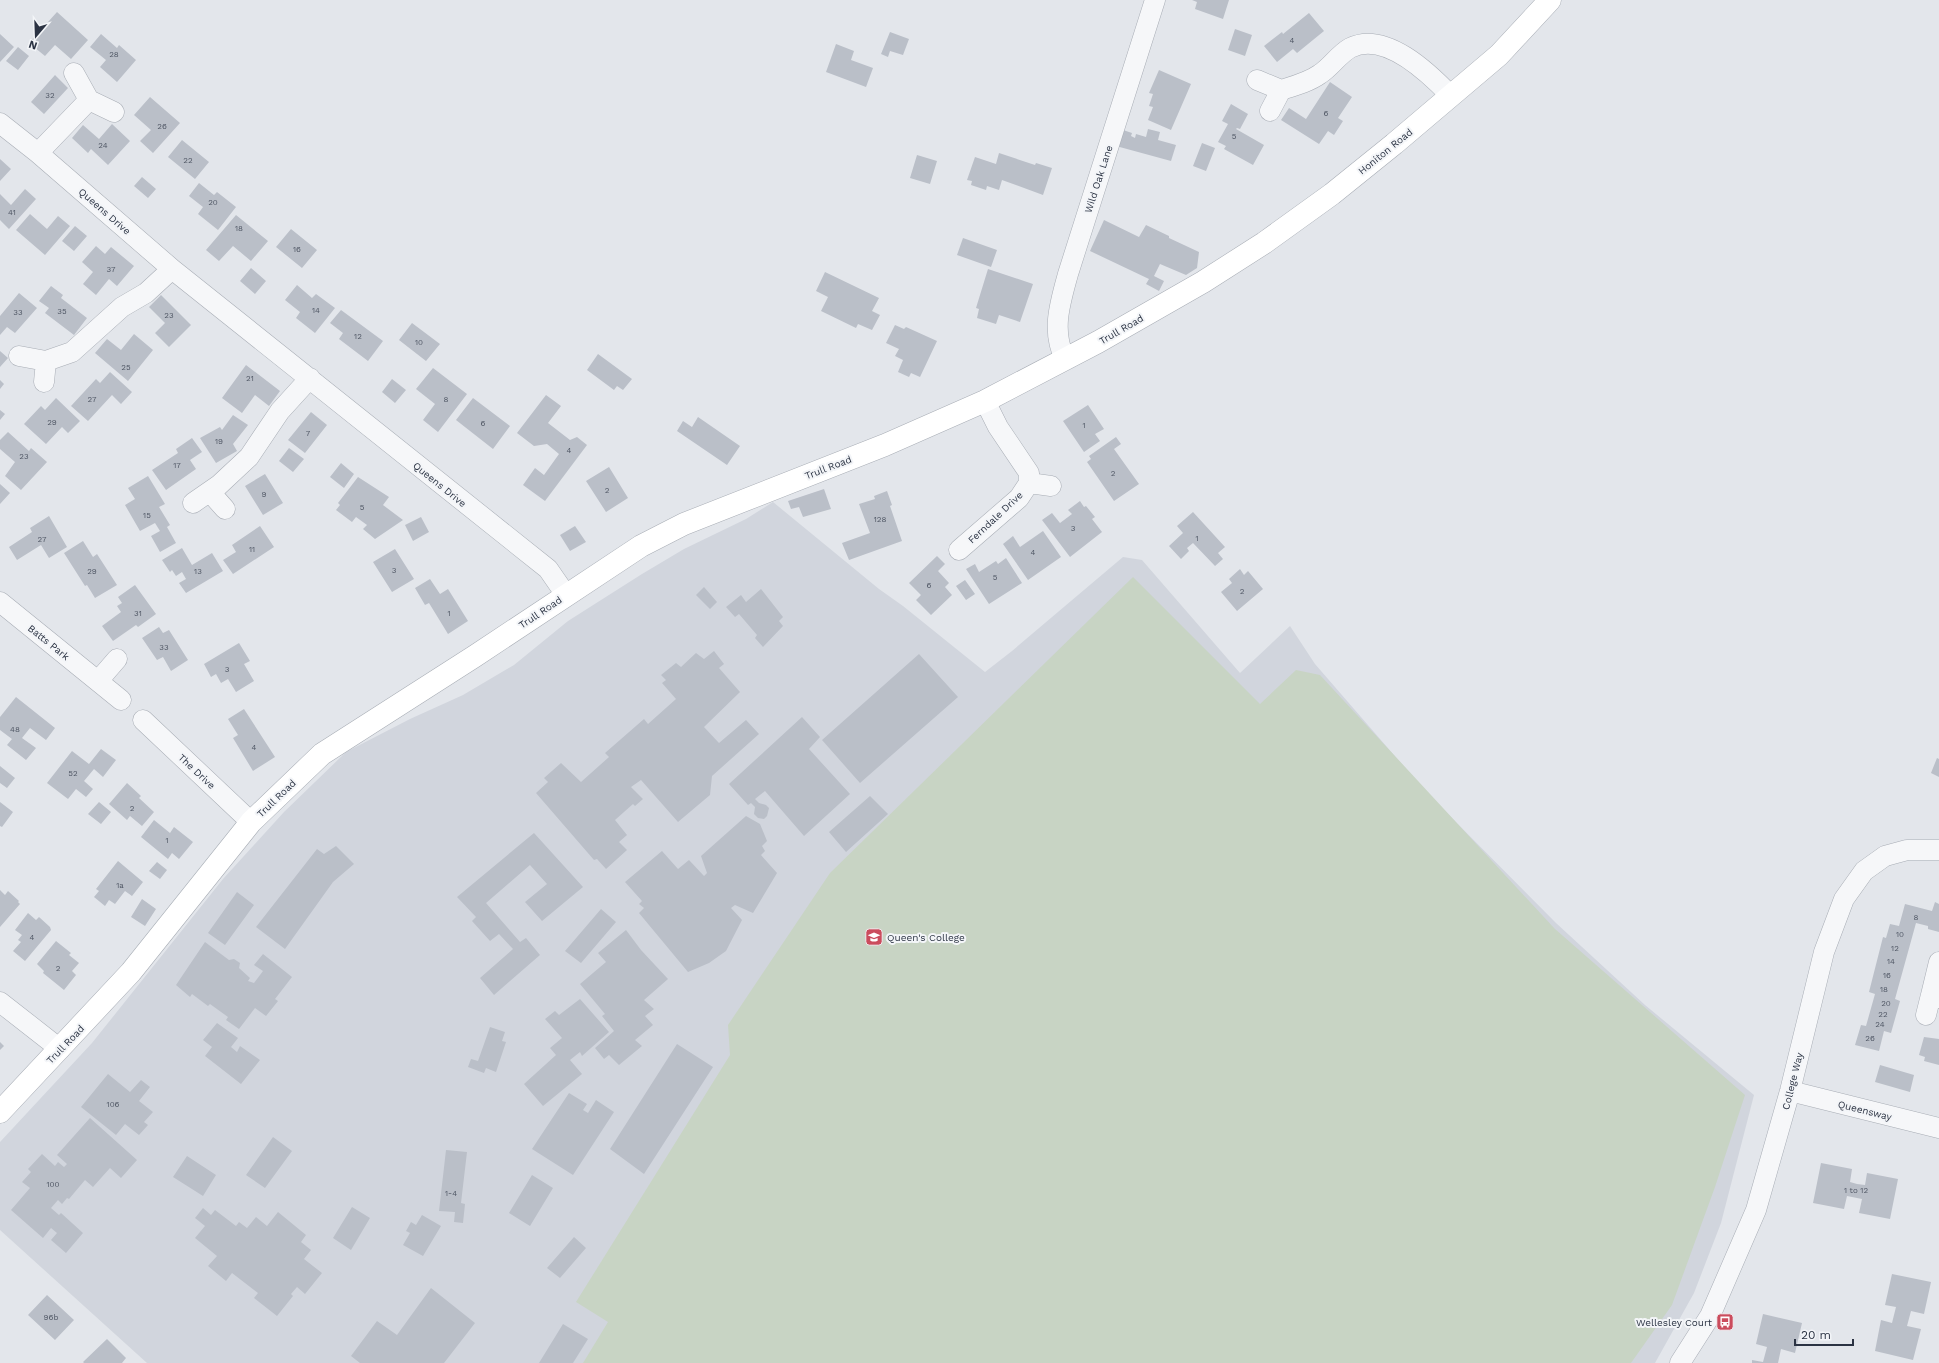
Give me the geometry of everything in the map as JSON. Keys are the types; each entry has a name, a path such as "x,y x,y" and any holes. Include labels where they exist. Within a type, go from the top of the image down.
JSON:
{"street":[{"name":"Wild Oak Lane","path":"1065,359 1057,336 1060,305 1068,274 1155,0"},
{"name":"Honiton Road","path":"1203,282 1264,243 1332,194 1499,55 1550,0"},
{"path":"1257,80 1281,90 1297,85 1320,74 1336,58 1351,48 1365,44 1379,45 1396,51 1413,62 1451,96"},
{"path":"74,73 90,100 114,112"},
{"path":"1270,111 1281,90"},
{"path":"38,153 90,100"},
{"name":"Queens Drive","path":"0,124 38,153 172,269 542,565 566,595"},
{"path":"19,356 46,361 72,352 122,307 146,293 172,269"},
{"name":"Trull Road","path":"0,1112 131,972 251,822 322,754 476,656 640,546 684,524 885,445 985,401 1065,359 1203,282"},
{"path":"44,382 46,361"},
{"path":"193,503 219,485 249,457 280,411 310,378"},
{"name":"Ferndale Drive","path":"959,550 1018,498 1029,483 1029,473 998,427 985,401"},
{"name":"Ferndale Drive","path":"1029,483 1051,486"},
{"path":"210,492 224,509"},
{"name":"Batts Park","path":"0,602 121,700"},
{"path":"98,681 117,659"},
{"name":"The Drive","path":"143,720 251,822"},
{"name":"College Way","path":"1680,1363 1710,1316 1756,1210 1790,1091 1824,952 1844,899 1864,871 1885,856 1907,850 1939,850"},
{"path":"1926,1015 1935,996 1939,962"},
{"path":"0,1002 60,1049"},
{"name":"Queensway","path":"1790,1091 1939,1128"}],"shaded area":[{"name":"Queen's College","path":"773,502 879,589 903,606 985,672 1123,557 1142,560 1240,673 1290,626 1315,664 1426,792 1556,923 1645,1005 1754,1095 1721,1223 1694,1293 1655,1363 147,1363 0,1230 0,1142 92,1043 223,879 284,812 346,752 410,719 463,695 514,665 568,621 642,574 684,549 746,519"}],"green space":[{"path":"1133,577 1260,704 1296,670 1320,675 1555,929 1745,1095 1715,1187 1672,1305 1631,1363 583,1363 608,1322 576,1302 730,1055 728,1025 830,873"}],"building":[{"path":"1192,0 1229,0 1223,19 1195,9 1197,2"},
{"path":"57,12 88,40 71,59 55,45 45,56 29,43"},
{"path":"1309,13 1324,31 1297,53 1293,49 1277,62 1264,46 1282,32 1283,34"},
{"path":"1235,29 1252,35 1245,56 1228,50"},
{"path":"890,32 909,39 903,55 890,51 888,57 881,54"},
{"path":"0,34 14,47 0,62"},
{"path":"101,34 117,48 119,45 136,60 117,82 100,67 106,60 90,47"},
{"path":"836,44 854,51 851,60 873,68 866,87 826,72"},
{"path":"18,47 29,56 18,70 6,61"},
{"path":"1159,70 1191,84 1171,130 1148,120 1153,107 1149,106 1153,94 1149,93"},
{"path":"55,75 68,88 44,114 31,102"},
{"path":"1330,82 1352,97 1338,118 1343,121 1334,135 1328,131 1319,144 1281,120 1289,108 1306,119"},
{"path":"150,97 180,123 153,153 140,141 151,130 134,115"},
{"path":"1231,104 1248,114 1240,129 1236,129 1264,145 1253,165 1224,149 1226,146 1218,142 1228,124 1222,121"},
{"path":"112,124 130,141 108,165 91,149 88,153 72,138 83,125 99,139"},
{"path":"1120,129 1132,133 1131,136 1135,138 1136,134 1146,137 1148,129 1160,132 1158,140 1176,145 1171,161 1116,146"},
{"path":"182,140 209,162 195,179 168,157"},
{"path":"1202,143 1215,148 1206,171 1193,166"},
{"path":"999,153 1035,165 1036,163 1052,168 1043,195 1002,180 999,190 987,186 986,190 971,185 972,181 967,180 975,157 996,164"},
{"path":"917,155 937,161 930,184 910,178"},
{"path":"0,159 11,169 0,181"},
{"path":"142,177 156,189 148,198 134,186"},
{"path":"199,183 214,195 217,192 236,207 218,230 198,214 203,207 189,196"},
{"path":"25,189 36,199 9,229 0,220 0,194 11,205"},
{"path":"30,214 47,229 58,216 70,226 45,255 16,230"},
{"path":"236,215 268,241 251,261 233,246 219,261 206,250"},
{"path":"1104,220 1139,237 1146,225 1169,236 1169,238 1199,252 1197,268 1186,275 1160,264 1154,276 1164,281 1159,291 1146,284 1149,279 1090,251"},
{"path":"75,226 87,236 74,251 62,241"},
{"path":"291,229 317,250 302,268 276,247"},
{"path":"963,238 997,250 991,267 957,255"},
{"path":"96,246 105,254 111,247 134,266 117,286 109,279 96,295 83,284 93,272 82,262"},
{"path":"251,268 266,281 255,294 240,281"},
{"path":"988,269 1033,284 1020,322 999,315 996,324 977,318 979,309 976,308"},
{"path":"825,272 879,298 872,311 880,315 872,330 858,324 856,328 821,311 828,297 816,291"},
{"path":"297,285 312,298 316,294 335,308 315,333 296,318 300,312 285,300"},
{"path":"51,286 63,295 61,298 87,318 74,335 45,313 49,308 39,301"},
{"path":"19,293 37,308 15,333 7,327 0,335 0,316"},
{"path":"161,295 191,325 169,347 155,333 165,323 149,307"},
{"path":"341,310 383,341 368,361 339,339 343,333 330,323"},
{"path":"412,323 440,344 426,361 399,340"},
{"path":"895,325 904,329 906,327 937,341 920,377 911,373 909,377 898,372 903,360 895,356 899,349 886,343"},
{"path":"134,334 153,350 128,381 95,353 107,339 121,350"},
{"path":"0,351 8,358 0,367"},
{"path":"598,354 632,379 623,390 617,386 614,390 587,370"},
{"path":"246,365 280,391 269,406 255,395 242,413 222,398"},
{"path":"433,368 467,394 438,432 423,420 435,404 416,389"},
{"path":"110,372 132,392 121,404 112,395 88,421 71,406 96,379 100,383"},
{"path":"392,379 406,390 395,403 382,392"},
{"path":"0,380 4,384 0,389"},
{"path":"546,395 561,406 548,423 570,440 577,437 587,445 545,501 523,485 535,468 544,475 559,454 547,444 534,446 517,433"},
{"path":"56,398 80,421 68,433 62,427 46,444 24,424 41,406 45,410"},
{"path":"473,398 510,426 493,449 456,420"},
{"path":"1088,405 1104,429 1095,434 1100,441 1084,452 1063,421"},
{"path":"0,410 5,414 0,420"},
{"path":"311,412 327,425 305,453 288,440"},
{"path":"233,415 248,425 233,444 237,451 216,463 200,438 220,427 222,430"},
{"path":"698,417 740,446 727,465 677,431 683,421 692,427"},
{"path":"8,432 29,451 31,448 47,462 21,490 5,476 15,462 0,449 0,440"},
{"path":"1116,437 1121,444 1114,449 1139,484 1114,501 1087,462 1091,459 1089,456"},
{"path":"192,438 202,452 190,460 196,469 166,490 152,470 178,453 176,449"},
{"path":"289,448 304,459 293,472 279,461"},
{"path":"341,463 354,474 344,488 330,477"},
{"path":"609,467 628,498 606,512 586,481"},
{"path":"265,474 283,503 263,515 245,486"},
{"path":"148,476 165,504 159,507 170,525 167,527 176,543 160,552 151,536 160,531 155,523 140,531 125,505 135,499 128,488"},
{"path":"358,477 389,497 383,505 403,520 375,539 363,529 367,525 356,517 352,522 336,510 340,505 338,503"},
{"path":"0,484 10,493 0,504"},
{"path":"824,489 831,509 803,517 799,507 791,509 788,501"},
{"path":"887,491 892,505 890,506 902,541 849,560 842,543 870,533 859,504 875,499 874,496"},
{"path":"1080,501 1095,517 1092,519 1102,532 1070,557 1042,520 1052,513 1060,523 1072,514 1068,510"},
{"path":"1193,512 1225,547 1218,553 1223,559 1215,566 1193,543 1187,548 1189,551 1181,559 1169,546 1183,533 1177,526"},
{"path":"49,516 67,547 49,558 41,545 17,560 9,547 32,532 30,528"},
{"path":"421,517 429,532 413,541 405,525"},
{"path":"260,526 274,547 233,574 223,560 236,552 232,545"},
{"path":"575,526 586,542 570,551 560,535"},
{"path":"1043,531 1061,557 1028,580 1003,544 1013,536 1020,547"},
{"path":"83,541 93,557 97,554 117,585 95,598 87,585 85,586 64,553"},
{"path":"182,548 192,565 212,553 223,571 186,593 179,583 186,579 182,572 176,576 172,570 170,572 162,560"},
{"path":"395,549 414,579 392,592 373,562"},
{"path":"937,556 945,564 938,571 949,583 945,587 952,595 931,615 916,600 921,595 909,583"},
{"path":"1006,558 1022,583 989,604 966,569 975,564 979,572 996,561 998,564"},
{"path":"1240,569 1244,575 1248,571 1263,589 1237,611 1221,592 1232,583 1229,579"},
{"path":"430,579 440,594 448,589 468,621 448,634 429,603 425,605 415,588"},
{"path":"965,580 975,594 966,600 956,586"},
{"path":"135,585 156,614 138,627 136,625 113,641 102,626 121,612 117,606 122,603 118,597"},
{"path":"704,587 717,602 710,609 696,595"},
{"path":"761,589 783,617 779,621 783,626 763,647 755,638 757,635 739,614 735,617 726,607 741,595 746,602"},
{"path":"159,627 163,633 169,630 188,660 171,671 163,657 157,660 142,638"},
{"path":"239,643 250,661 244,664 254,681 236,692 228,679 221,683 216,674 211,677 204,664"},
{"path":"714,651 724,664 719,668 740,692 704,727 719,743 746,720 759,734 712,776 710,795 678,822 641,780 631,787 643,799 635,806 633,804 615,820 627,835 619,842 627,850 606,869 597,859 594,860 536,793 548,782 544,778 561,763 581,782 609,757 605,753 644,719 648,724 676,699 662,683 666,680 661,675 676,663 681,667 696,653 704,659"},
{"path":"919,654 958,697 860,783 822,740"},
{"path":"16,697 55,728 46,740 30,728 22,738 36,748 26,760 7,745 12,739 0,730 0,717"},
{"path":"244,709 275,757 253,771 233,738 238,735 228,719"},
{"path":"802,717 820,737 809,749 850,794 804,836 765,791 755,799 759,803 766,805 769,808 767,816 764,819 758,818 754,814 755,807 751,803 748,805 729,784"},
{"path":"101,749 116,760 103,777 94,769 84,781 93,789 86,797 76,789 68,799 47,783 72,751 89,764"},
{"path":"1937,758 1939,759 1939,777 1931,773"},
{"path":"0,766 15,778 7,788 0,783"},
{"path":"127,783 141,796 139,798 154,812 142,826 130,816 127,820 109,804"},
{"path":"870,796 888,814 846,852 829,832"},
{"path":"0,802 13,812 2,827 0,826"},
{"path":"99,802 111,812 101,824 88,814"},
{"path":"746,816 760,824 767,841 762,846 765,851 761,855 777,873 753,913 735,905 731,908 742,920 726,951 709,963 688,972 639,913 644,908 639,904 642,901 625,882 662,851 678,869 689,860 704,876 707,873 701,856"},
{"path":"154,820 170,833 174,827 193,842 179,859 172,853 168,859 141,837"},
{"path":"534,833 583,887 542,921 525,902 547,884 530,865 486,903 520,942 526,938 540,955 494,995 480,978 513,949 499,934 490,941 472,921 476,917 457,897"},
{"path":"336,846 354,864 333,882 285,949 256,927 317,849 324,854"},
{"path":"118,861 143,882 132,896 125,891 115,904 109,900 105,906 94,897 99,891 96,889"},
{"path":"157,862 167,870 160,879 149,871"},
{"path":"0,890 5,895 8,891 19,901 18,902 20,904 0,927"},
{"path":"237,892 254,905 225,945 208,933"},
{"path":"142,899 156,909 145,926 131,917"},
{"path":"1935,902 1939,904 1939,932 1928,929 1928,926 1916,923 1895,999 1900,1001 1891,1033 1884,1031 1879,1051 1855,1045 1861,1025 1866,1026 1875,994 1869,992 1883,937 1886,938 1890,924 1899,926 1905,904 1932,911"},
{"path":"601,909 616,922 581,963 565,951"},
{"path":"28,913 36,920 39,917 50,927 51,930 25,961 13,951 21,942 18,940 22,935 15,930"},
{"path":"626,930 641,950 668,979 644,1000 654,1009 645,1016 653,1025 635,1040 642,1046 619,1065 609,1055 604,1059 595,1048 614,1031 602,1016 605,1014 580,984 606,962 598,953"},
{"path":"56,941 71,953 69,955 79,963 72,971 76,975 64,990 43,973 44,971 37,964"},
{"path":"205,942 229,960 234,959 240,963 239,968 250,978 248,981 254,983 263,971 254,965 263,954 292,977 275,999 278,1001 266,1016 255,1008 239,1029 226,1020 228,1017 210,1004 208,1006 192,994 190,997 176,985"},
{"path":"580,999 609,1032 582,1056 580,1052 570,1060 582,1074 543,1106 524,1084 556,1055 550,1048 562,1038 545,1019 555,1011 559,1015"},
{"path":"217,1023 238,1038 231,1047 237,1052 240,1046 260,1060 241,1084 205,1056 212,1047 203,1040"},
{"path":"490,1027 505,1032 502,1041 506,1042 496,1072 486,1068 484,1073 468,1067 471,1059 478,1061"},
{"path":"1924,1037 1939,1039 1939,1065 1924,1061 1925,1057 1919,1055"},
{"path":"0,1042 4,1046 0,1050"},
{"path":"677,1044 713,1067 644,1174 610,1149"},
{"path":"1880,1065 1914,1075 1910,1092 1875,1082"},
{"path":"108,1074 130,1092 141,1080 150,1087 139,1101 153,1112 144,1122 148,1125 139,1135 125,1124 116,1135 81,1107"},
{"path":"569,1093 587,1104 583,1110 588,1113 596,1100 614,1112 573,1175 532,1149"},
{"path":"90,1118 137,1160 121,1178 110,1168 93,1187 85,1180 69,1199 67,1198 62,1204 58,1200 51,1208 59,1215 61,1213 83,1233 66,1253 51,1240 57,1233 51,1228 43,1238 11,1210 30,1188 22,1182 31,1172 28,1169 42,1154 55,1166 58,1162 64,1167 67,1164 57,1155"},
{"path":"273,1137 292,1151 265,1188 246,1175"},
{"path":"446,1150 467,1152 461,1203 465,1204 463,1223 454,1222 455,1212 439,1211"},
{"path":"187,1156 216,1175 203,1196 173,1177"},
{"path":"1821,1163 1852,1169 1850,1182 1857,1184 1865,1185 1867,1173 1898,1179 1890,1219 1859,1213 1862,1199 1847,1196 1844,1209 1813,1203"},
{"path":"532,1175 553,1188 530,1226 509,1213"},
{"path":"352,1207 370,1218 351,1250 333,1238"},
{"path":"203,1208 211,1215 215,1210 236,1226 239,1222 247,1228 256,1217 267,1226 278,1212 306,1235 301,1242 311,1250 304,1259 322,1273 305,1294 297,1287 291,1294 293,1296 277,1316 254,1298 258,1293 232,1273 226,1281 208,1266 217,1256 195,1238 205,1226 195,1218"},
{"path":"422,1215 441,1226 423,1256 403,1245 410,1233 406,1231 411,1222 416,1225"},
{"path":"574,1237 586,1248 560,1278 547,1268"},
{"path":"1892,1274 1931,1282 1924,1314 1911,1311 1907,1326 1921,1329 1913,1360 1875,1351 1881,1320 1892,1323 1896,1307 1885,1305"},
{"path":"431,1288 475,1323 444,1363 360,1363 351,1356 377,1321 397,1335"},
{"path":"47,1295 74,1320 55,1340 28,1315"},
{"path":"1763,1314 1802,1323 1795,1353 1781,1349 1778,1363 1752,1363 1752,1360 1763,1362 1767,1347 1756,1344"},
{"path":"563,1324 588,1339 573,1363 539,1363"},
{"path":"107,1339 126,1358 122,1363 83,1362"}],"place":[{"name":"Queen's College","path":"874,937"},
{"name":"Wellesley Court","path":"1725,1322"}]}
